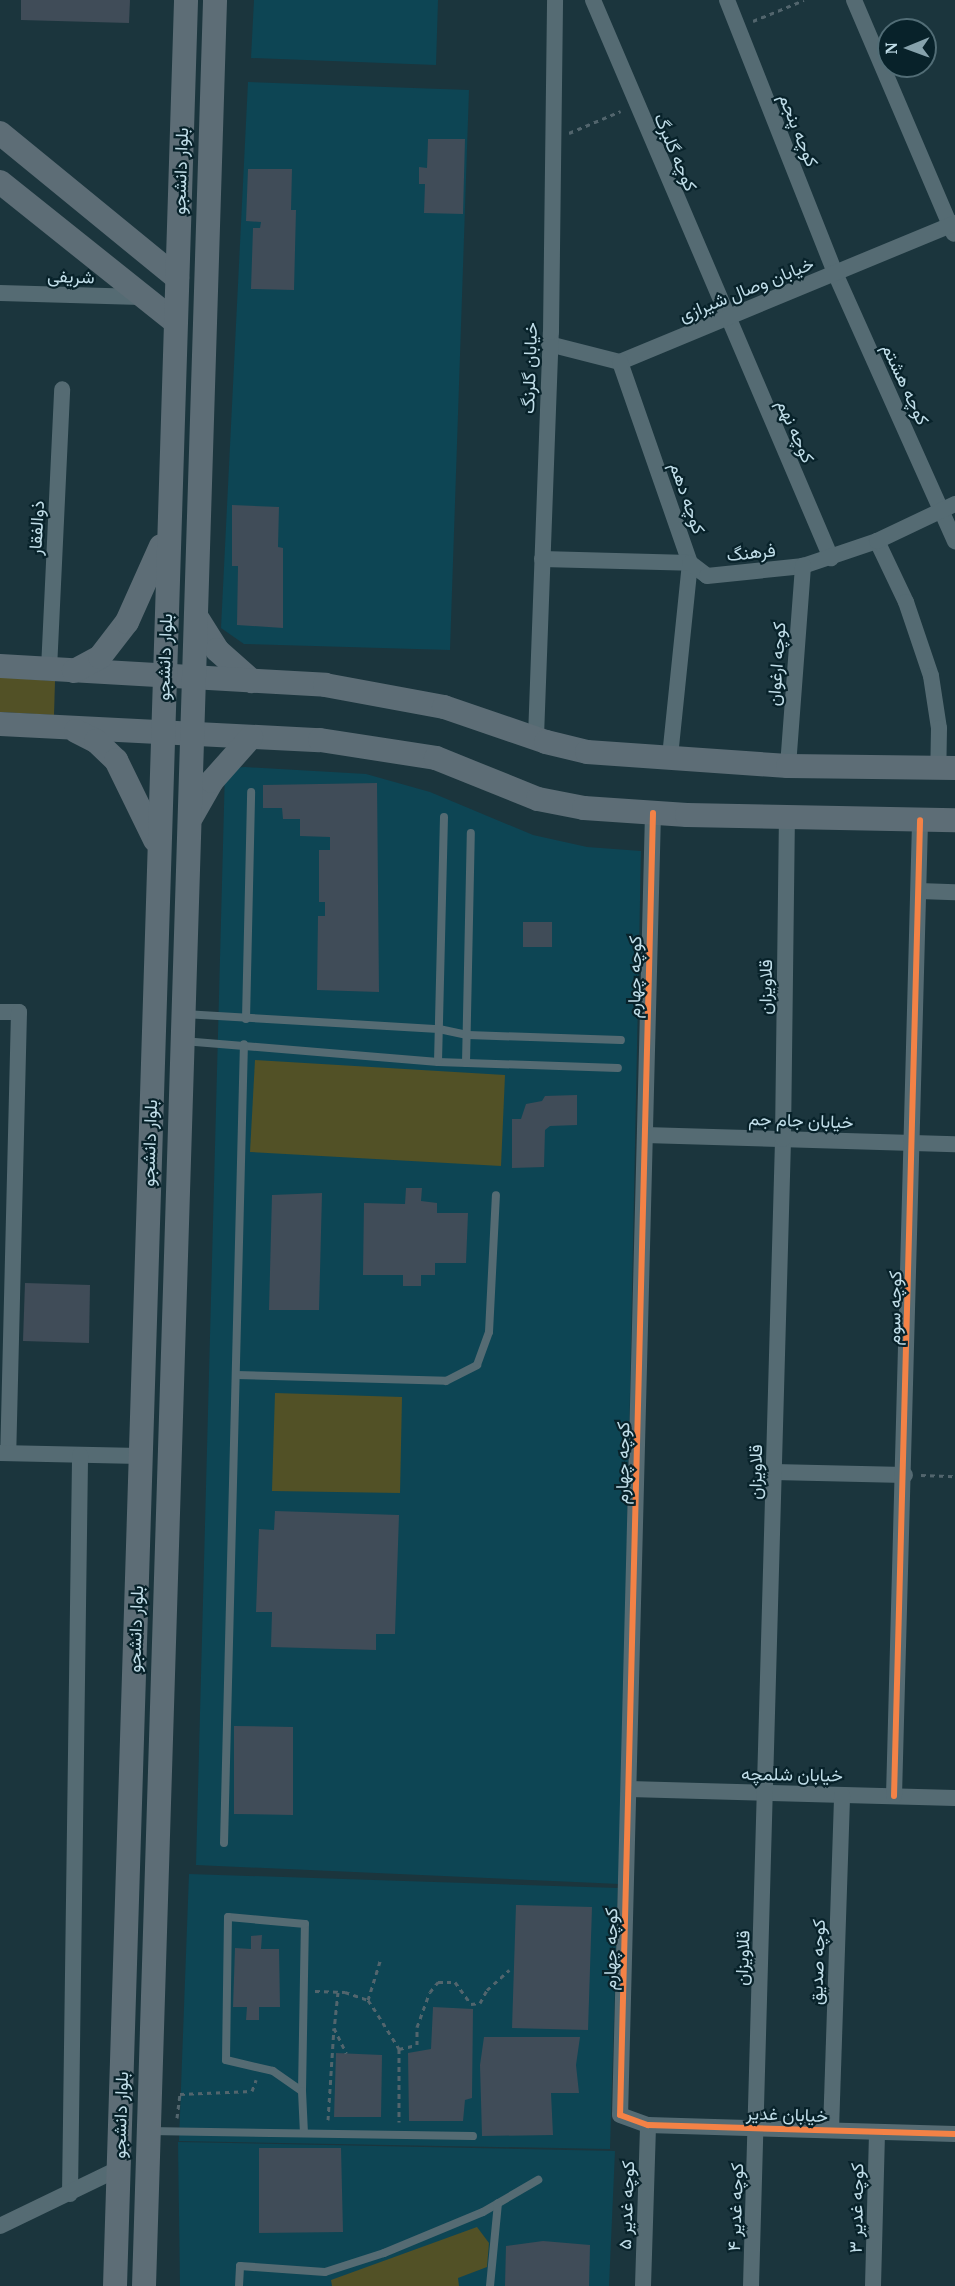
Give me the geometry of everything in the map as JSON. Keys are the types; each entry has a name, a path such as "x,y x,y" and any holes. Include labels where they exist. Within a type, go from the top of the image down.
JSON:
{"main road":[{"name":"بلوار دانشجو","path":"115,2286 174,321 186,0"},
{"name":"بلوار دانشجو","path":"144,2286 215,0"},
{"path":"0,133 177,278"},
{"path":"0,182 42,219 174,321"},
{"path":"42,219 61,210 69,191"},
{"path":"74,670 100,657 127,622 153,570 168,526"},
{"path":"196,615 217,650 252,681"},
{"path":"0,666 325,685 398,696 485,718 536,737 587,752 788,766 947,767"},
{"path":"0,724 320,740 436,758 538,800 584,808 653,813 955,820"},
{"path":"71,728 96,741 116,760 158,847"},
{"path":"190,821 212,781 251,737"}],"street":[{"name":"خیابان گلرنگ","path":"536,737 549,344 555,0"},
{"name":"کوچه گلبرگ","path":"592,0 726,318"},
{"name":"کوچه پنجم","path":"727,0 835,273"},
{"path":"854,0 954,228"},
{"name":"خیابان وصال شیرازی","path":"620,362 835,273 954,228"},
{"name":"کوچه هشتم","path":"835,273 949,507 955,541"},
{"name":"شریفی","path":"0,293 141,297"},
{"name":"کوچه نهم","path":"726,318 831,558"},
{"path":"549,344 620,362"},
{"name":"کوچه دهم","path":"620,362 690,563 670,758"},
{"name":"ذوالفقار","path":"49,669 62,389"},
{"name":"فرهنگ","path":"543,559 690,563 707,576 803,566 877,541 949,507"},
{"path":"877,541 906,602 931,676 947,767"},
{"name":"کوچه ارغوان","path":"788,766 803,566"},
{"name":"کوچه چهارم","path":"620,2115 653,813"},
{"name":"قلاویزان","path":"757,2128 783,1139 788,817"},
{"name":"کوچه سوم","path":"894,1796 905,1475 920,820"},
{"path":"919,891 955,892"},
{"path":"0,1012 19,1012 4,1453 140,1456"},
{"name":"خیابان جام جم","path":"645,1135 955,1144"},
{"path":"70,2194 80,1455"},
{"path":"774,1472 905,1475"},
{"name":"خیابان شلمچه","path":"629,1789 955,1798"},
{"name":"کوچه صدیق","path":"831,2130 842,1795"},
{"name":"خیابان غدیر","path":"620,2115 648,2125 955,2134"},
{"name":"کوچه غدیر ۵","path":"643,2286 648,2125"},
{"name":"کوچه غدیر ۴","path":"752,2286 757,2128"},
{"name":"کوچه غدیر ۳","path":"873,2286 877,2132"},
{"path":"0,2226 118,2169"}],"lane":[{"path":"246,1019 251,792"},
{"path":"438,1062 444,817"},
{"path":"466,1063 471,833"},
{"path":"184,1014 439,1029 468,1035 621,1040"},
{"path":"183,1041 244,1044 438,1062 618,1068"},
{"path":"225,1844 244,1044"},
{"path":"236,1375 446,1381 477,1365 489,1332 496,1195"},
{"path":"302,2091 273,2071 226,2060 228,1917 273,1918 305,1924 302,2091 304,2133"},
{"path":"149,2131 473,2136"},
{"path":"239,2286 240,2266 325,2272 384,2253 498,2204 538,2180"},
{"path":"490,2286 498,2204"}],"path":[{"path":"737,27 804,0"},
{"path":"554,139 635,105"},
{"path":"905,1475 955,1476"},
{"path":"368,2000 381,1958"},
{"path":"399,2049 417,2045 417,2027 430,1992 438,1982 456,1982 471,2004 480,2003 487,1990 509,1970"},
{"path":"304,1990 338,1992 368,2000 399,2049 399,2135"},
{"path":"328,2112 338,1992"},
{"path":"334,2028 346,2054"},
{"path":"176,2131 180,2094 252,2091"}],"shaded area":[{"path":"254,0 438,0 436,65 251,58"},
{"path":"248,82 469,90 450,650 244,644 221,628"},
{"path":"0,677 55,681 54,715 0,712"},
{"path":"245,767 366,774 430,792 533,835 587,847 641,851 620,1884 196,1865 225,769"},
{"path":"255,1060 505,1075 501,1166 250,1152"},
{"path":"275,1393 402,1397 400,1493 272,1491"},
{"path":"189,1874 618,1888 610,2149 179,2141"},
{"path":"178,2142 615,2151 609,2286 180,2286"},
{"path":"477,2227 489,2243 487,2267 458,2278 459,2286 332,2286 331,2280"}],"building":[{"path":"21,0 130,0 129,23 21,20"},
{"path":"428,139 465,139 463,214 424,213 425,184 419,184 419,167 427,168"},
{"path":"248,169 292,169 291,210 296,210 294,290 251,289 253,228 260,228 261,222 246,221"},
{"path":"232,505 279,507 278,547 283,548 283,628 237,625 238,566 232,566"},
{"path":"377,783 379,992 317,990 318,916 325,916 325,902 319,902 319,850 330,850 330,837 300,836 300,819 283,819 282,808 263,808 263,785"},
{"path":"523,922 552,922 552,947 523,947"},
{"path":"577,1095 577,1125 550,1126 545,1130 544,1167 512,1168 512,1119 521,1119 526,1104 542,1101 545,1096"},
{"path":"406,1188 422,1188 421,1201 437,1203 437,1213 468,1213 466,1263 435,1263 435,1275 421,1275 421,1286 403,1286 403,1275 363,1275 364,1203 405,1204"},
{"path":"322,1193 319,1310 269,1310 272,1195"},
{"path":"25,1283 90,1285 89,1343 23,1341"},
{"path":"275,1511 399,1515 395,1634 376,1634 376,1650 271,1647 272,1612 256,1612 259,1529 274,1530"},
{"path":"234,1726 293,1727 293,1815 234,1814"},
{"path":"516,1905 592,1907 588,2030 512,2028"},
{"path":"262,1935 261,1949 279,1949 280,2007 259,2007 259,2020 246,2020 247,2007 233,2007 235,1948 251,1949 251,1936"},
{"path":"433,2007 473,2009 472,2098 465,2100 463,2121 409,2121 408,2053 431,2049"},
{"path":"484,2037 580,2037 576,2065 579,2093 551,2093 553,2135 482,2136 480,2065"},
{"path":"336,2053 382,2055 381,2117 334,2117"},
{"path":"259,2148 341,2148 343,2232 259,2233"},
{"path":"543,2241 590,2245 589,2286 505,2286 506,2246"}],"cycle path":[{"path":"653,813 620,2115 648,2125 955,2134"},
{"path":"894,1796 920,820"}]}
